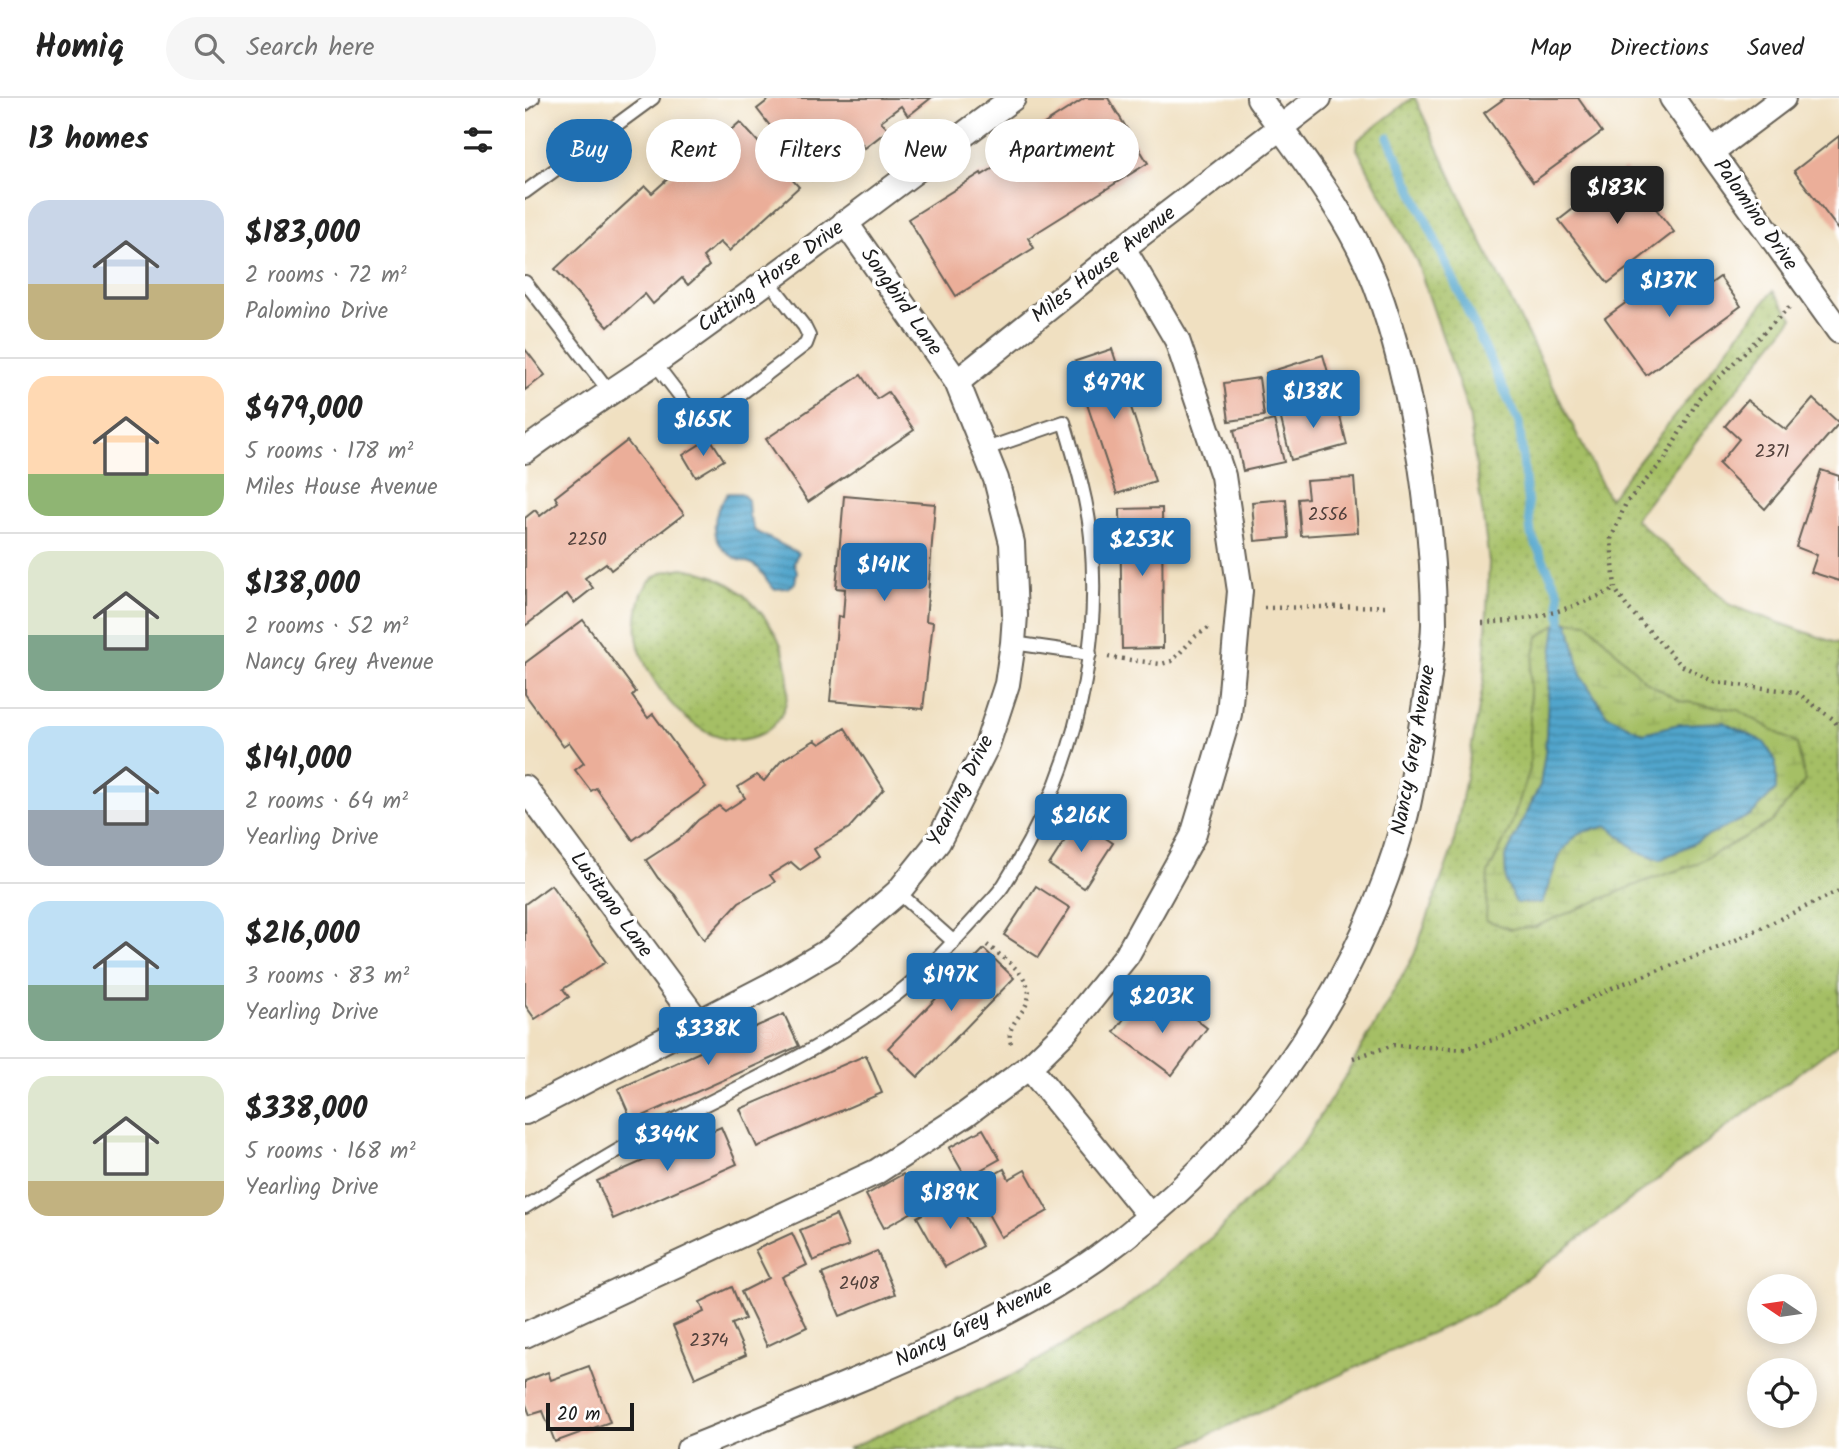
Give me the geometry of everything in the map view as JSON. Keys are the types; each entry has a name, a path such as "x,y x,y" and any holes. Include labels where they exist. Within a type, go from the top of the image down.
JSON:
{"street":[{"name":"Cutting Horse Drive","path":"525,451 768,280 1013,98"},
{"name":"Nancy Grey Avenue","path":"689,1449 922,1352 1038,1297 1098,1257 1150,1216 1210,1161 1271,1087 1311,1032 1356,950 1384,886 1404,822 1430,668 1434,625 1430,527 1407,388 1375,284 1339,208 1259,98"},
{"name":"Miles House Avenue","path":"957,382 1123,248 1319,98"},
{"name":"Palomino Drive","path":"1672,98 1839,331"},
{"path":"1711,152 1783,98"},
{"name":"Songbird Lane","path":"845,222 957,382"},
{"path":"525,1335 876,1172 966,1114 1029,1067 1065,1032 1127,955 1192,836 1229,714 1240,591 1223,476 1177,340 1123,248"},
{"name":"Yearling Drive","path":"525,1112 769,986 832,949 898,892 937,842 987,745 1007,684 1015,615 1012,542 996,479 982,450 957,382"},
{"name":"Lusitano Lane","path":"525,788 698,1022"},
{"path":"1029,1067 1150,1216"},
{"name":"Nancy Grey Avenue","path":"731,1449 800,1404"}],"lane":[{"path":"525,104 533,98"},
{"path":"525,192 653,98"},
{"path":"654,362 693,413 712,416 806,345 809,336 804,326 768,280"},
{"path":"525,282 609,391"},
{"path":"525,1207 640,1138 784,1065 895,996 937,961 1004,886 1060,777 1076,727 1094,617 1091,535 1078,470 1064,422 982,450"},
{"path":"1013,643 1090,654"},
{"path":"898,892 954,942"}],"path":[{"path":"1809,292 1779,315 1699,398 1665,459 1626,503 1611,539 1615,589 1627,607 1681,665 1714,682 1796,692 1833,719 1839,727"},
{"path":"1482,623 1523,621 1551,614 1615,589"},
{"path":"1353,1058 1394,1045 1465,1049 1526,1029 1614,987 1723,946 1839,891"},
{"path":"987,945 1016,969 1028,986 1029,997 1010,1031 1010,1042 1029,1067"}],"green space":[{"path":"1415,98 1476,230 1609,499 1773,291 1793,318 1635,519 1732,606 1839,644 1839,1043 1488,1307 1178,1449 847,1449 1011,1376 1123,1310 1212,1237 1302,1145 1349,1070 1414,955 1453,847 1484,680 1489,562 1469,414 1417,262 1357,149 1358,140"},
{"path":"683,568 711,575 737,589 763,615 781,645 788,672 786,701 782,714 774,725 763,733 743,740 723,738 704,731 670,702 646,665 636,632 641,596 647,584 654,578 664,572"},
{"path":"1561,621 1588,623 1645,681 1680,701 1738,710 1797,744 1805,781 1772,822 1696,864 1643,882 1534,927 1510,929 1486,920 1488,873 1509,831 1530,769 1530,671 1538,637"}],"water":[{"path":"728,493 741,493 748,500 749,516 755,531 798,553 794,563 797,571 795,583 787,588 774,589 757,567 737,559 721,545 715,529 715,520"},
{"path":"1561,621 1569,623 1581,675 1607,715 1643,733 1679,724 1724,722 1764,742 1776,761 1776,790 1751,815 1660,860 1637,851 1608,826 1579,833 1561,852 1542,903 1516,903 1506,882 1505,858 1540,785 1545,753 1549,678 1556,625"}],"building":[{"path":"771,98 931,98 908,116 901,106 884,119 879,119 879,137 865,148 865,119 765,119 757,109"},
{"path":"1085,98 1108,98 1121,119 1052,119"},
{"path":"1505,98 1578,98 1602,132 1533,182 1484,113"},
{"path":"741,123 755,139 755,182 794,182 799,187 729,251 720,242 703,257 709,266 688,285 682,278 653,304 645,294 608,327 555,269 645,186 652,193 664,182 741,182"},
{"path":"1839,136 1839,230 1794,171"},
{"path":"1139,148 1148,163 1139,169"},
{"path":"1625,169 1674,232 1608,283 1559,220"},
{"path":"981,173 985,173 985,182 1118,182 1028,238 1034,248 956,296 908,219 967,182 971,182"},
{"path":"1668,272 1688,300 1720,277 1741,306 1646,375 1605,318"},
{"path":"525,349 545,375 525,390"},
{"path":"1112,349 1155,481 1117,494 1073,362"},
{"path":"1323,355 1334,393 1277,411 1266,373"},
{"path":"861,375 877,399 888,392 914,430 808,502 766,439"},
{"path":"1259,378 1264,416 1229,421 1224,383"},
{"path":"1813,399 1839,423 1765,509 1719,464 1739,439 1725,426 1747,400 1786,430"},
{"path":"1336,400 1347,445 1291,460 1280,415"},
{"path":"1274,420 1284,462 1243,471 1234,430"},
{"path":"710,438 724,460 696,477 683,455"},
{"path":"627,441 684,514 611,570 606,563 585,578 593,588 574,603 567,594 525,626 525,518 535,510 540,516 558,502 555,497"},
{"path":"1821,470 1839,476 1839,581 1811,572 1817,555 1796,547"},
{"path":"1354,478 1358,532 1301,536 1298,499 1308,498 1306,481"},
{"path":"844,496 935,504 926,621 933,622 923,709 830,701 838,616 843,617 845,589 836,588"},
{"path":"1286,499 1289,538 1255,541 1252,502"},
{"path":"1162,508 1163,648 1122,649 1120,509"},
{"path":"583,620 636,692 632,696 648,718 653,714 706,787 633,840 596,788 591,791 575,770 584,763 569,742 563,746 525,694 525,663"},
{"path":"845,728 884,789 849,828 814,849 819,857 800,870 791,862 770,875 775,882 739,902 704,940 675,895 658,878 646,860 683,836 698,820 719,806 725,811 745,798 738,787 757,775 764,781 782,760 815,740 820,744"},
{"path":"1078,820 1113,843 1084,888 1049,865"},
{"path":"551,885 606,962 563,989 569,997 535,1019 525,1005 525,904"},
{"path":"1036,886 1070,908 1038,957 1004,935"},
{"path":"984,949 1014,978 918,1077 888,1048"},
{"path":"1136,1003 1162,1022 1176,1004 1207,1028 1172,1075 1114,1032"},
{"path":"784,1014 799,1046 632,1121 618,1089"},
{"path":"866,1055 882,1093 757,1147 740,1109"},
{"path":"721,1127 737,1164 613,1219 597,1181"},
{"path":"983,1129 1000,1159 966,1178 949,1148"},
{"path":"1004,1169 1009,1179 1025,1170 1048,1211 1001,1237 973,1187"},
{"path":"903,1174 921,1207 884,1228 866,1195"},
{"path":"955,1196 982,1246 945,1267 917,1217"},
{"path":"836,1215 849,1246 813,1261 800,1230"},
{"path":"792,1233 807,1265 782,1277 807,1327 767,1346 741,1292 769,1278 755,1250"},
{"path":"877,1251 895,1294 840,1316 822,1274"},
{"path":"732,1287 745,1319 732,1324 746,1355 695,1378 673,1326 704,1312 700,1302"},
{"path":"589,1366 610,1422 555,1442 543,1411 530,1415 525,1402 525,1381 548,1372 551,1380"}],"waterway":[{"path":"1388,137 1519,423 1531,534 1559,593 1561,621"}]}
